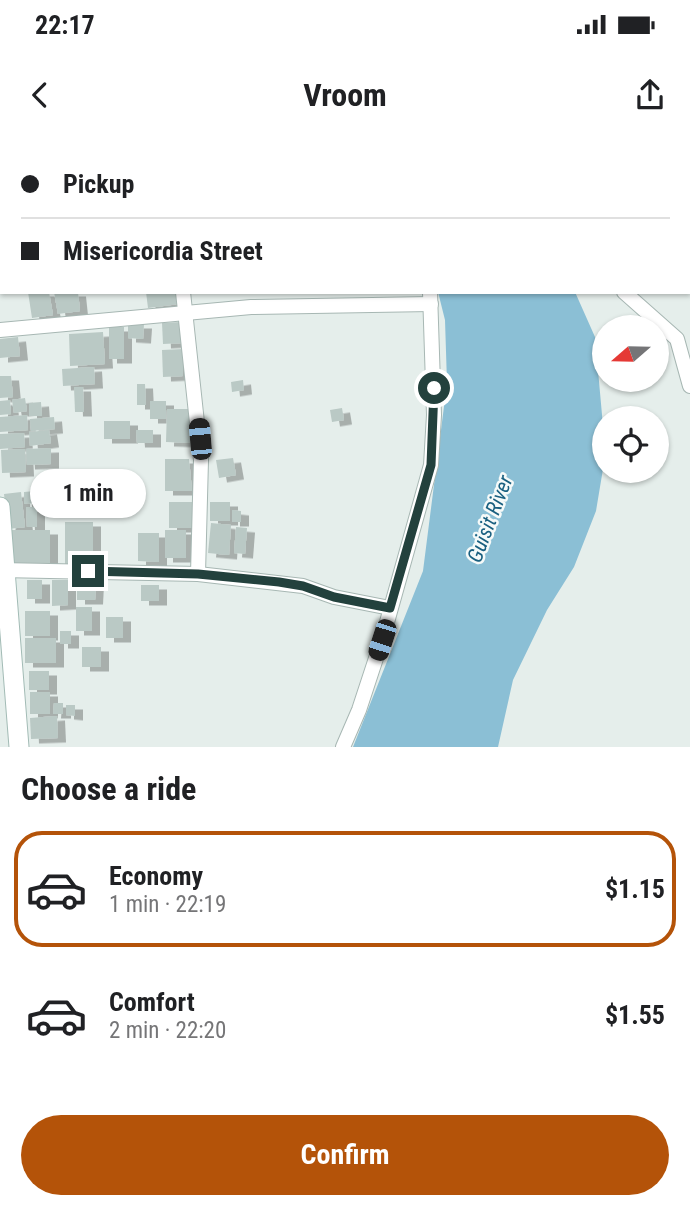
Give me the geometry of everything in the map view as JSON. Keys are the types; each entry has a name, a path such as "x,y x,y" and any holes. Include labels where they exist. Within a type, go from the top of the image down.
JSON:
{"main road":[{"path":"0,507 19,747"}],"street":[{"path":"183,294 201,460 198,574"},
{"path":"626,294 677,339 690,386"},
{"path":"0,330 251,307 431,298 434,415 431,465 382,640 359,710 343,747"},
{"path":"3,570 198,574 303,586 334,597 390,608"}],"water":[{"name":"Guisit River","path":"438,294 576,294 592,330 592,392 600,392 601,406 592,406 592,483 601,483 596,511 574,567 547,610 513,680 498,747 353,747 423,571 447,383 445,320"}],"building":[{"path":"28,294 49,294 53,315 32,318"},
{"path":"54,294 78,294 80,311 58,314"},
{"path":"146,294 177,294 179,304 148,308"},
{"path":"181,322 183,343 163,344 162,323"},
{"path":"128,324 144,324 143,339 128,338"},
{"path":"109,327 124,327 124,359 109,359"},
{"path":"103,332 105,364 70,366 69,334"},
{"path":"18,337 20,356 0,358 0,339"},
{"path":"183,349 183,376 163,377 162,350"},
{"path":"94,367 95,384 63,386 62,369"},
{"path":"0,376 11,376 13,397 0,398"},
{"path":"243,380 244,390 232,392 231,382"},
{"path":"137,384 145,384 146,405 137,405"},
{"path":"74,387 83,387 84,412 75,412"},
{"path":"25,398 27,411 14,413 12,400"},
{"path":"10,400 11,414 0,415 0,401"},
{"path":"150,401 166,401 166,419 150,419"},
{"path":"41,402 42,416 29,416 29,403"},
{"path":"342,408 344,420 332,422 330,410"},
{"path":"167,409 191,409 190,443 166,442"},
{"path":"27,415 28,430 0,432 0,417"},
{"path":"54,417 55,429 31,431 30,419"},
{"path":"104,421 130,421 130,439 104,439"},
{"path":"49,430 51,443 30,446 29,432"},
{"path":"136,430 153,430 153,443 137,443"},
{"path":"24,433 25,447 0,449 0,434"},
{"path":"51,448 51,464 27,465 26,449"},
{"path":"25,449 26,472 2,473 1,450"},
{"path":"233,458 236,475 219,478 216,460"},
{"path":"165,459 189,459 192,491 165,491"},
{"path":"35,491 35,503 24,504 24,492"},
{"path":"21,492 25,527 8,529 4,494"},
{"path":"169,502 195,502 194,528 169,528"},
{"path":"210,502 230,502 230,521 210,521"},
{"path":"26,507 37,507 37,527 27,527"},
{"path":"232,510 241,511 241,522 232,522"},
{"path":"65,522 93,522 93,564 65,564"},
{"path":"211,523 231,525 229,555 208,553"},
{"path":"236,527 247,528 245,554 234,553"},
{"path":"12,530 50,530 50,564 12,564"},
{"path":"165,530 186,530 186,558 165,558"},
{"path":"138,533 159,533 159,562 138,561"},
{"path":"27,580 42,580 42,599 27,599"},
{"path":"52,580 68,580 68,605 52,606"},
{"path":"77,580 96,581 95,600 77,600"},
{"path":"141,585 159,585 159,601 141,601"},
{"path":"76,607 92,607 92,631 76,631"},
{"path":"25,611 50,611 50,636 25,636"},
{"path":"106,617 123,617 123,638 106,638"},
{"path":"60,631 71,631 71,644 60,644"},
{"path":"25,638 56,638 56,663 25,663"},
{"path":"82,647 101,647 101,667 82,667"},
{"path":"29,671 49,671 49,690 29,690"},
{"path":"30,692 50,692 50,714 30,714"},
{"path":"54,703 63,703 63,714 53,714"},
{"path":"66,705 75,705 75,716 66,715"},
{"path":"57,716 58,738 31,739 30,718"}],"route":[{"path":"88,571 198,574 279,582 390,608 431,465 434,388"}]}
